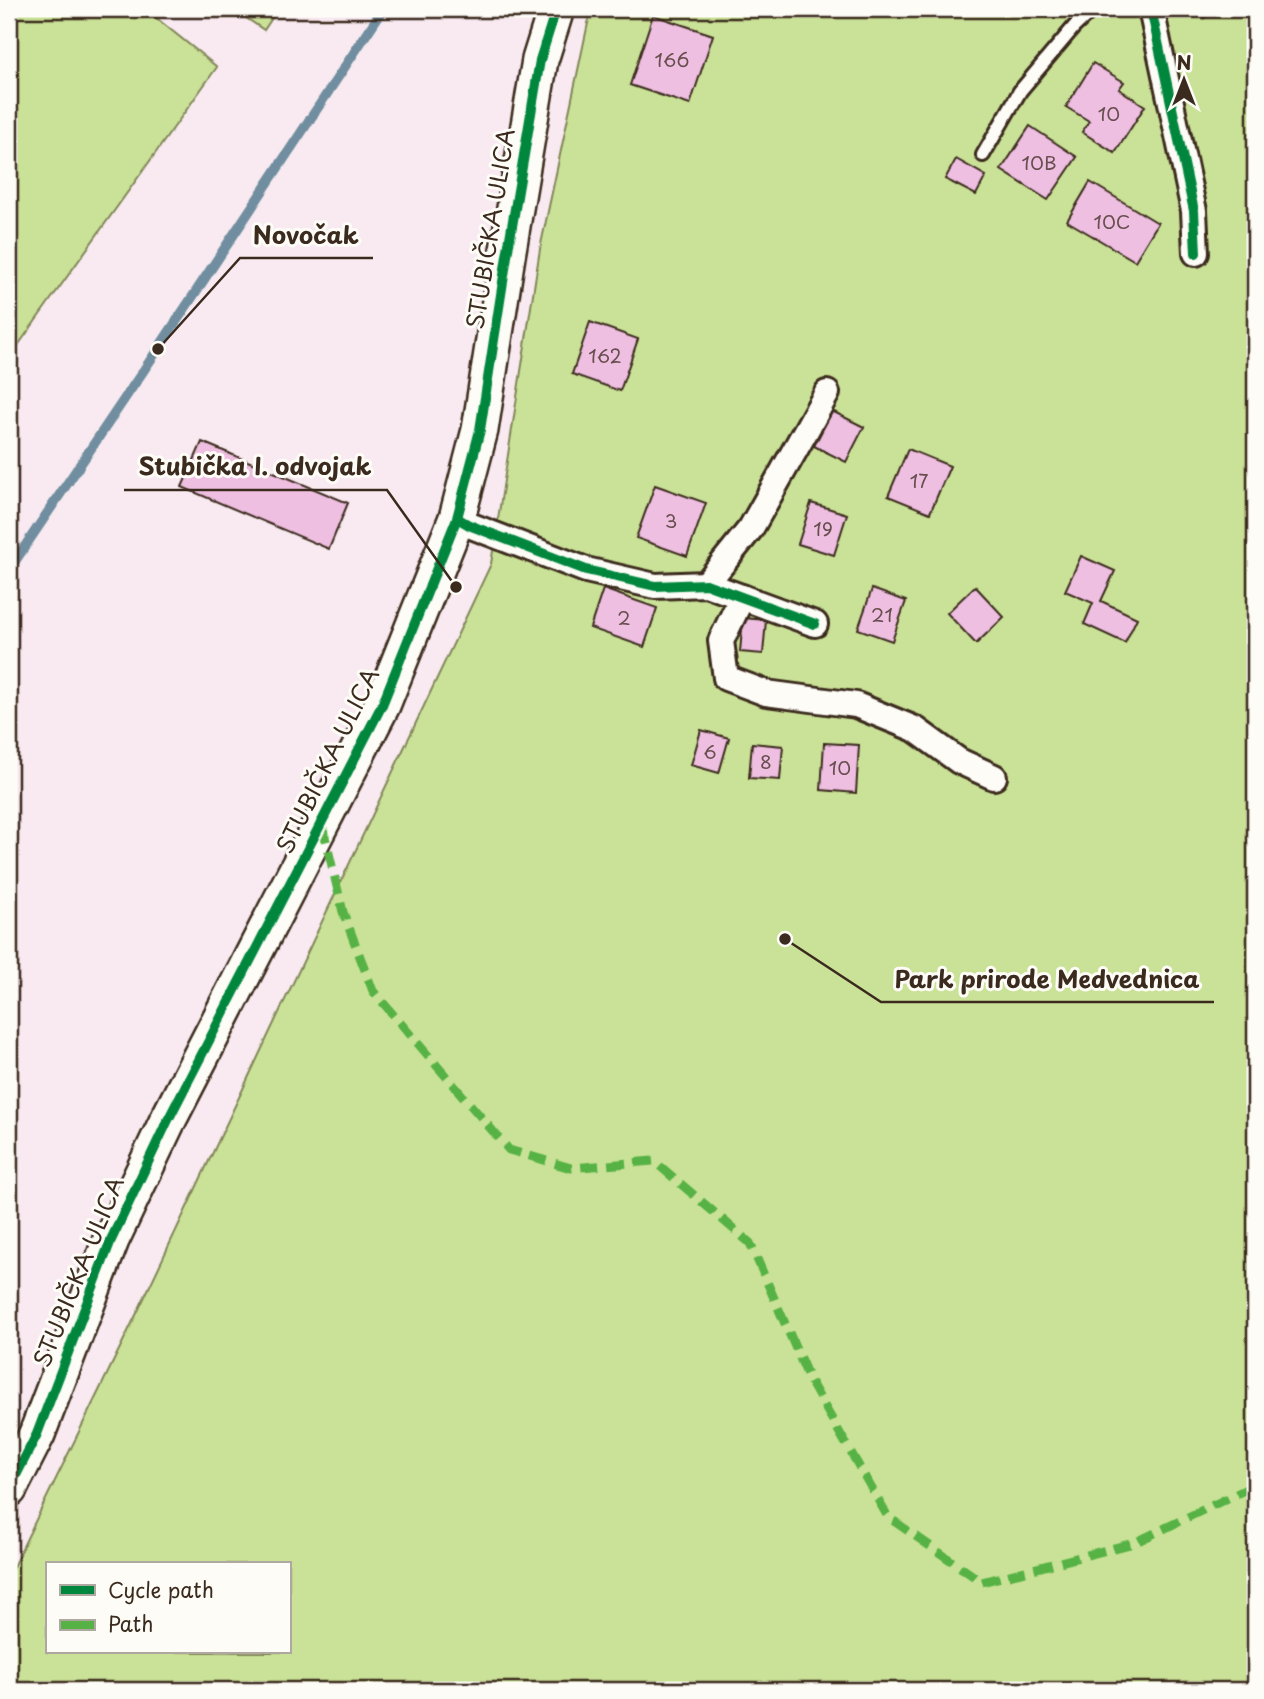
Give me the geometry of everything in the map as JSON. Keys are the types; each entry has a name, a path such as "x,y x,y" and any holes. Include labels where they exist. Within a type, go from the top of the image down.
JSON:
{"main road":[{"name":"STUBIČKA ULICA","path":"9,1489 37,1434 111,1240 167,1122 382,705 457,518 480,430 540,60 556,9"}],"street":[{"path":"1151,9 1194,211 1196,253"},
{"path":"706,584 751,528 827,393"},
{"path":"457,518 586,570 655,586 706,584 815,624"},
{"path":"742,597 721,640 726,678 766,693 856,705 915,729 959,761 994,777"}],"lane":[{"path":"983,155 1020,91 1074,27 1093,9"}],"green space":[{"path":"9,9 145,9 217,67 9,358"},
{"path":"233,9 278,9 264,30"},
{"path":"591,9 1255,9 1255,1690 9,1690 9,1575 137,1313 491,564 540,249"}],"building":[{"path":"1199,9 1219,9 1204,18"},
{"path":"653,15 713,35 690,105 630,85"},
{"path":"1093,63 1124,82 1119,89 1145,106 1115,153 1082,132 1089,121 1066,107"},
{"path":"1030,126 1077,157 1048,200 1001,170"},
{"path":"956,159 986,176 976,195 945,179"},
{"path":"1090,182 1158,223 1135,261 1067,221"},
{"path":"590,322 638,339 620,391 572,374"},
{"path":"832,411 864,427 846,462 814,446"},
{"path":"202,442 348,503 329,549 182,487"},
{"path":"908,449 950,466 930,513 888,496"},
{"path":"655,485 706,503 687,556 636,538"},
{"path":"811,503 847,514 834,555 798,544"},
{"path":"1081,556 1115,571 1101,601 1137,618 1125,643 1084,624 1093,603 1065,591"},
{"path":"975,586 1004,617 976,644 947,613"},
{"path":"603,589 657,608 644,647 590,628"},
{"path":"872,589 906,601 892,641 858,629"},
{"path":"743,618 766,620 763,654 740,652"},
{"path":"701,730 729,738 719,773 691,765"},
{"path":"752,743 783,746 780,780 749,778"},
{"path":"824,743 859,745 856,793 821,790"}],"waterway":[{"path":"9,570 383,9"}],"marked path":[{"path":"322,824 343,912 373,991 509,1150 571,1168 654,1161 750,1243 810,1381 888,1517 982,1582 1134,1543 1255,1485"}],"cycle path":[{"path":"9,1489 37,1434 111,1240 167,1122 382,705 457,518 480,430 540,60 556,9"},
{"path":"1151,9 1194,211 1196,253"},
{"path":"457,518 586,570 655,586 706,584 815,624"}],"place":[{"name":"Novočak","path":"158,349"},
{"name":"Stubička I. odvojak","path":"456,587"},
{"name":"Park prirode Medvednica","path":"785,939"}]}
